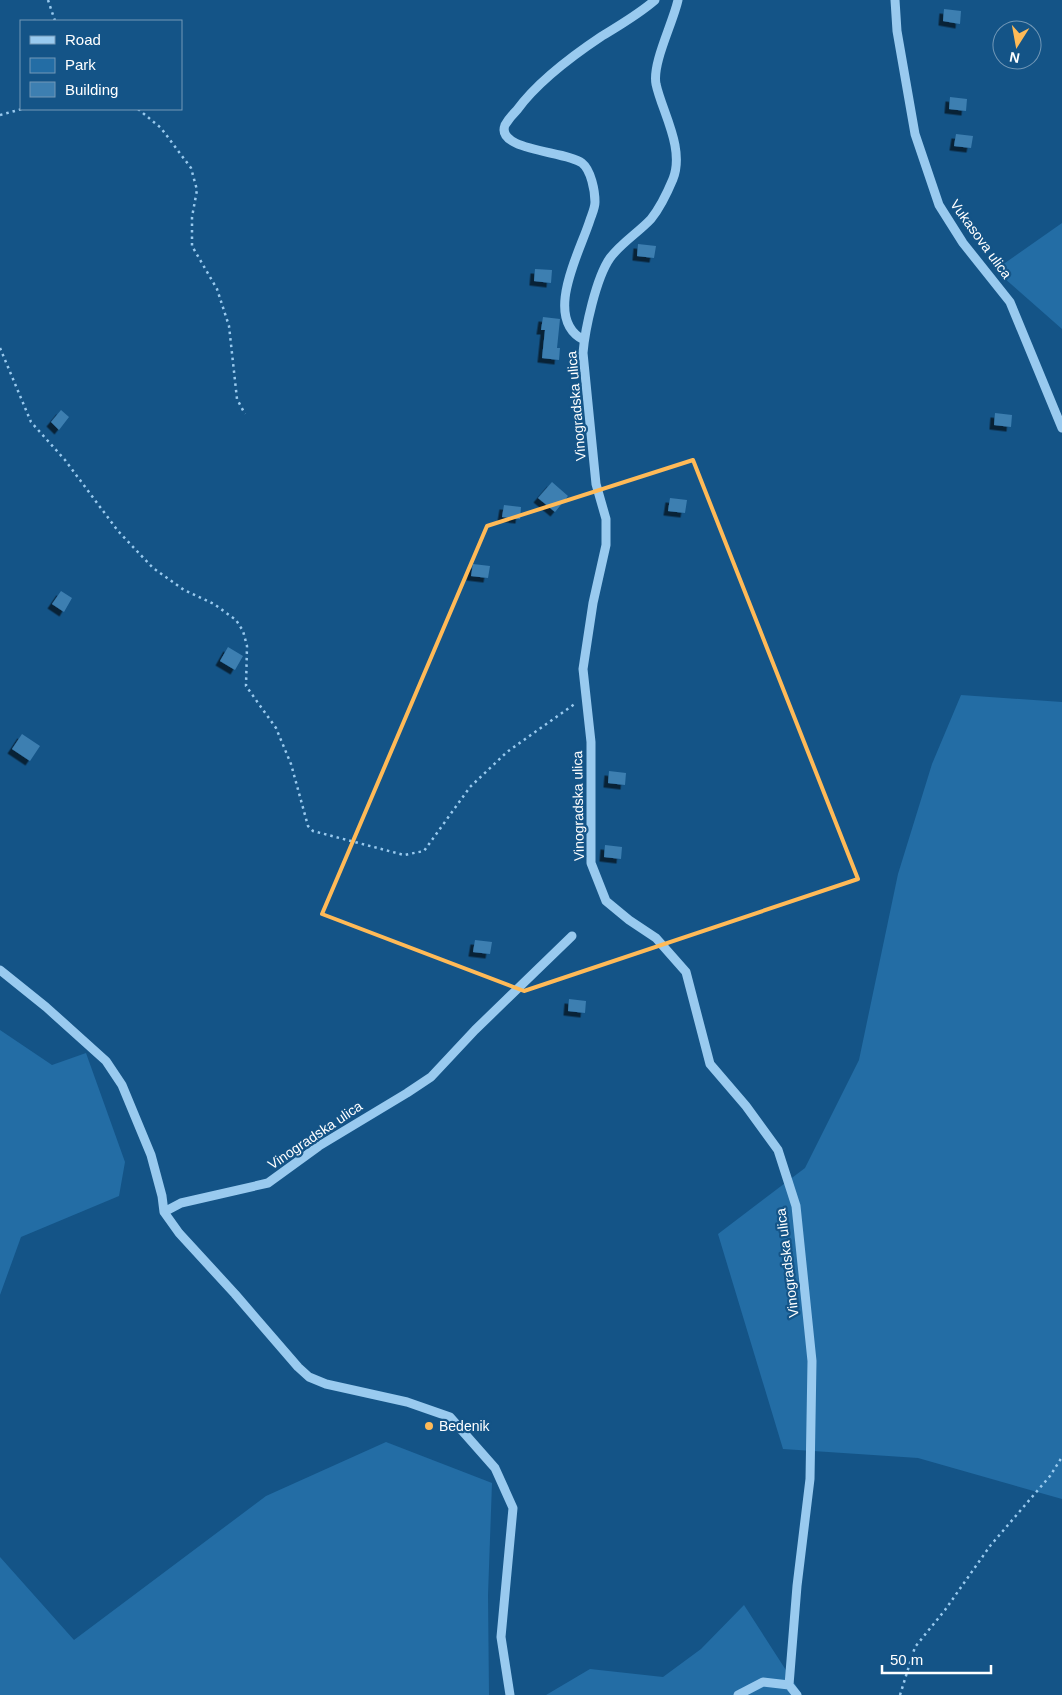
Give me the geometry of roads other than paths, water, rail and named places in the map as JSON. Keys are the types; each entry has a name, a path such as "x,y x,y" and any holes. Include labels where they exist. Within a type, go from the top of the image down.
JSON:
{"street":[{"name":"Vinogradska ulica","path":"584,340 576,336 564,309 564,292 595,203 591,178 583,164 572,158 541,149 519,146 508,140 504,134 505,125 527,95 592,43 655,0"},
{"name":"Vinogradska ulica","path":"678,0 655,69 656,83 671,124 675,158 674,177 652,217 610,259 591,310 584,340 583,353 596,484 606,518 606,545 593,603 583,669 591,742 591,863 606,901 629,920 656,938 686,972 710,1064 746,1106 778,1150 796,1206 804,1266 812,1371 810,1479 797,1586 790,1685"},
{"name":"Vukasova ulica","path":"895,0 897,31 915,134 939,205 963,243 1010,302 1062,428"},
{"name":"Vinogradska ulica","path":"164,1212 181,1203 268,1183 319,1146 431,1077 475,1030 572,936"},
{"path":"0,970 46,1007 106,1061 122,1085 150,1155 164,1212 179,1233 298,1367 309,1377 346,1390 407,1402 450,1417 495,1468 513,1508 501,1637 510,1695"},
{"path":"738,1695 763,1682 790,1685 796,1695"}],"place":[{"name":"Bedenik","path":"429,1426"}]}
